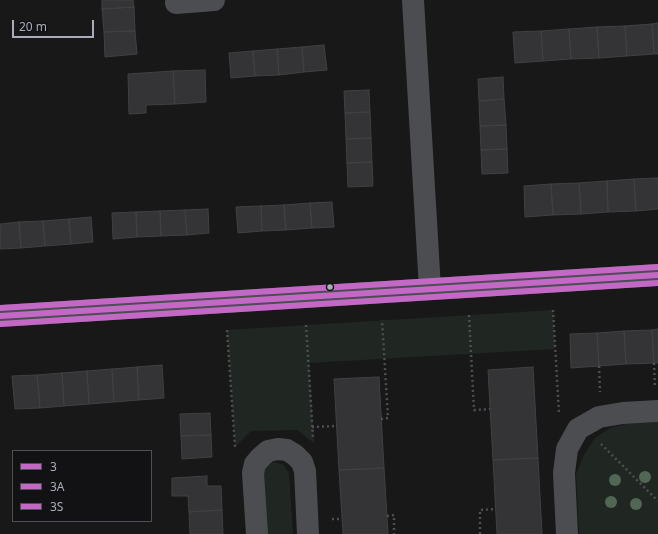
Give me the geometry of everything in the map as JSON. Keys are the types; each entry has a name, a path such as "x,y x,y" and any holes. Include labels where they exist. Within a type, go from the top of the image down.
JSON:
{"street":[{"path":"176,3 214,0"},
{"path":"412,0 430,289"},
{"path":"0,316 658,275"},
{"path":"567,534 564,474 566,449 578,429 599,417 623,413 657,402"},
{"path":"257,534 253,474 255,464 261,456 268,451 278,449 287,450 296,455 302,462 305,471 308,534"}],"path":[{"path":"553,310 560,419"},
{"path":"469,315 474,410 490,409"},
{"path":"381,418 388,418 382,320"},
{"path":"306,325 314,443"},
{"path":"227,330 236,447"},
{"path":"654,363 657,402"},
{"path":"599,366 600,393"},
{"path":"312,427 336,426"},
{"path":"601,443 658,501"},
{"path":"480,534 480,510 496,509"},
{"path":"387,516 394,515 394,534"}],"shaded area":[{"path":"553,310 555,349 309,363 314,443 297,430 251,431 235,447 227,330"},
{"path":"658,422 658,534 579,534 576,474 584,455 595,438 610,428 627,424"},
{"path":"274,462 284,465 289,473 293,534 265,534 261,475 265,466"}],"building":[{"path":"102,0 133,0 134,7 102,9"},
{"path":"134,7 135,31 104,32 102,9"},
{"path":"658,23 658,54 654,54 652,24"},
{"path":"652,24 654,54 627,56 625,26"},
{"path":"625,26 627,56 599,58 597,27"},
{"path":"597,27 599,58 571,59 569,29"},
{"path":"569,29 571,59 543,61 541,31"},
{"path":"135,31 137,54 105,57 104,32"},
{"path":"541,31 543,61 515,63 513,32"},
{"path":"324,45 327,70 304,72 302,47"},
{"path":"302,47 304,72 279,75 277,49"},
{"path":"277,49 279,75 255,76 253,51"},
{"path":"253,51 255,76 231,78 229,53"},
{"path":"205,70 206,102 175,104 173,71"},
{"path":"173,71 175,104 146,105 146,113 129,114 128,74"},
{"path":"503,77 504,99 479,101 478,79"},
{"path":"369,90 370,112 345,113 344,91"},
{"path":"504,99 506,125 480,126 479,101"},
{"path":"370,112 371,138 346,139 345,113"},
{"path":"506,125 507,149 481,150 480,126"},
{"path":"371,138 372,162 347,163 346,139"},
{"path":"507,149 508,173 482,174 481,150"},
{"path":"372,162 373,186 348,187 347,163"},
{"path":"658,178 658,209 636,211 634,179"},
{"path":"634,179 636,211 608,212 607,181"},
{"path":"607,181 608,212 581,214 579,183"},
{"path":"579,183 581,214 553,215 551,184"},
{"path":"551,184 553,215 525,217 524,186"},
{"path":"332,202 334,227 312,228 310,203"},
{"path":"310,203 312,228 286,230 284,205"},
{"path":"284,205 286,230 262,231 261,206"},
{"path":"261,206 262,231 238,233 236,207"},
{"path":"208,209 209,233 187,235 185,210"},
{"path":"185,210 187,235 161,236 160,211"},
{"path":"160,211 161,236 137,237 136,212"},
{"path":"136,212 137,237 113,239 112,213"},
{"path":"91,217 93,242 71,244 69,219"},
{"path":"69,219 71,244 45,246 43,221"},
{"path":"43,221 45,246 21,248 19,222"},
{"path":"19,222 21,248 0,249 0,224"},
{"path":"658,329 658,363 654,363 652,330"},
{"path":"652,330 654,363 626,364 624,331"},
{"path":"624,331 626,364 599,366 597,333"},
{"path":"597,333 599,366 571,368 570,334"},
{"path":"162,365 164,398 139,400 137,367"},
{"path":"137,367 139,400 114,402 112,369"},
{"path":"533,367 538,458 493,460 488,370"},
{"path":"112,369 114,402 89,404 87,371"},
{"path":"87,371 89,404 64,406 62,373"},
{"path":"62,373 64,406 40,408 37,375"},
{"path":"37,375 40,408 15,409 12,376"},
{"path":"379,377 384,468 339,470 334,379"},
{"path":"210,413 211,435 181,436 180,414"},
{"path":"211,435 212,457 182,459 181,436"},
{"path":"538,458 542,534 497,534 493,460"},
{"path":"384,468 388,534 343,534 339,470"},
{"path":"207,476 207,486 221,486 222,510 189,512 188,496 172,496 172,478"},
{"path":"222,510 223,534 190,534 189,512"}],"transit line":[{"name":"3S","path":"0,308 658,267"},
{"name":"3","path":"0,316 658,275"},
{"name":"3A","path":"0,324 658,283"}]}
